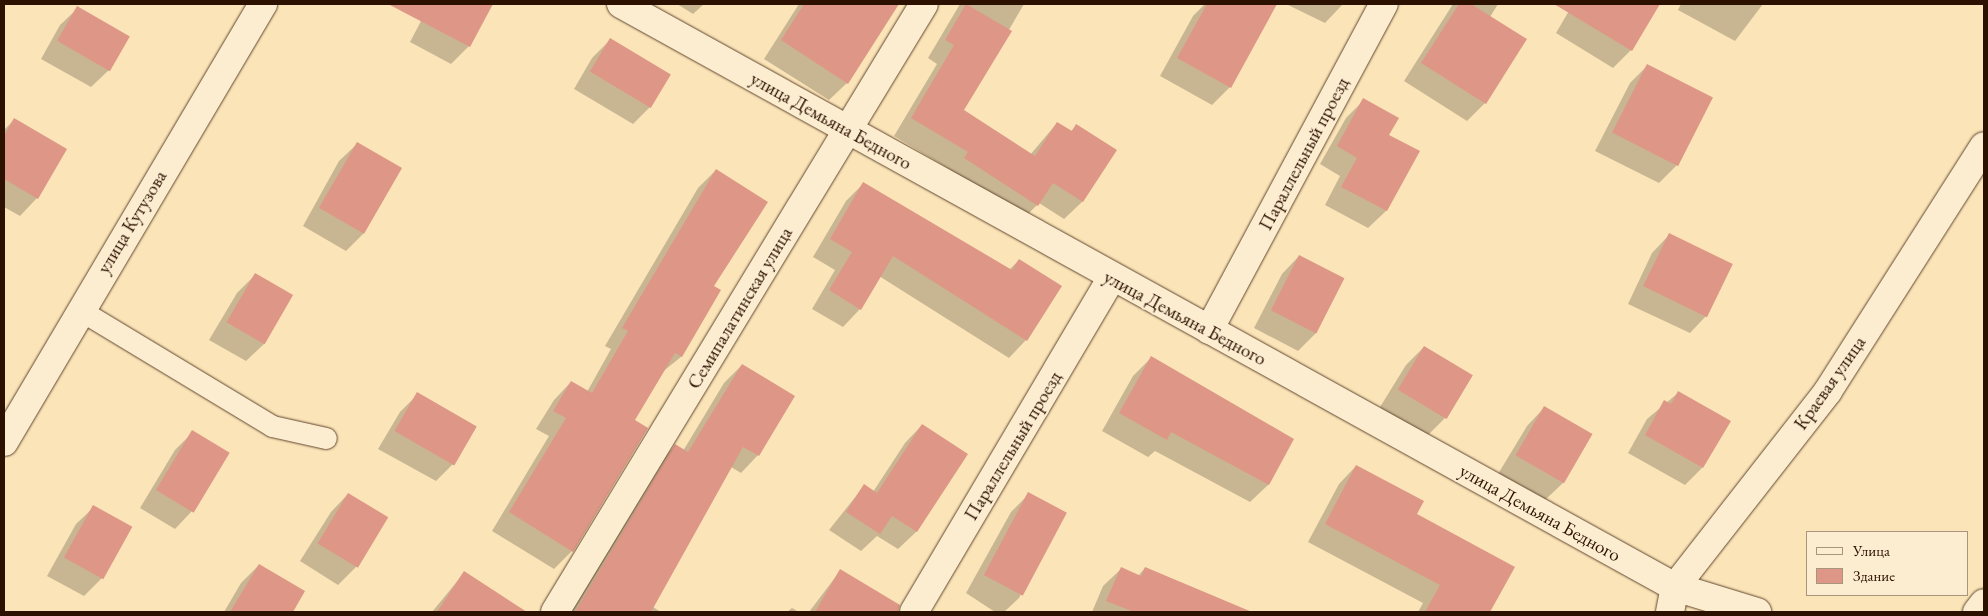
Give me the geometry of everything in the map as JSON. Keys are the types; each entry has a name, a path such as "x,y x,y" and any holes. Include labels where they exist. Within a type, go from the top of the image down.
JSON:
{"street":[{"name":"улица Кутузова","path":"4,442 80,310 263,4"},
{"name":"улица Демьяна Бедного","path":"621,4 1111,279 1209,330 1672,600 1757,612"},
{"name":"Семипалатинская улица","path":"555,612 924,4"},
{"name":"Параллельный проезд","path":"1209,330 1384,4"},
{"name":"Краевая улица","path":"1672,600 1828,391 1984,146"},
{"name":"Параллельный проезд","path":"914,612 1111,279"},
{"path":"1977,612 1984,603"}],"lane":[{"path":"80,310 272,426 326,438"}],"building":[{"path":"388,4 493,4 470,47"},
{"path":"804,4 899,4 848,84 781,40"},
{"path":"966,4 1012,31 964,110 1035,156 1057,122 1072,131 1076,124 1117,150 1083,202 1053,183 1038,206 964,158 968,152 911,118 954,45 945,40"},
{"path":"1207,4 1277,4 1231,88 1177,58"},
{"path":"1459,4 1471,4 1527,39 1486,104 1421,63"},
{"path":"1554,4 1660,4 1632,51"},
{"path":"77,6 130,36 110,71 57,41"},
{"path":"610,38 671,75 651,108 590,71"},
{"path":"1647,64 1713,98 1678,166 1612,133"},
{"path":"1363,98 1399,118 1389,135 1420,151 1387,211 1341,187 1357,158 1337,146"},
{"path":"14,118 67,149 38,199 4,179 4,136"},
{"path":"357,142 402,168 364,234 319,208"},
{"path":"716,169 768,202 714,286 721,290 682,357 675,353 635,420 648,428 573,552 509,512 566,418 553,411 571,381 592,393 628,331 622,328"},
{"path":"863,182 1012,270 1019,259 1062,286 1027,341 893,256 861,310 829,290 852,252 830,239"},
{"path":"1669,233 1733,264 1707,317 1643,286"},
{"path":"1299,255 1344,278 1316,333 1271,310"},
{"path":"255,273 293,295 265,344 226,322"},
{"path":"1424,346 1473,375 1447,419 1398,390"},
{"path":"1151,356 1294,439 1269,485 1171,432 1167,440 1119,413"},
{"path":"742,364 795,396 759,456 743,447 651,612 575,612 675,444 688,452"},
{"path":"1678,391 1731,421 1703,468 1645,435 1664,400 1671,404"},
{"path":"417,392 477,426 454,465 394,431"},
{"path":"1544,406 1592,434 1564,483 1516,455"},
{"path":"922,424 968,454 917,532 892,516 880,534 846,512 864,484 877,493"},
{"path":"192,430 230,453 194,513 156,490"},
{"path":"1356,465 1424,501 1417,514 1515,567 1490,612 1425,612 1440,585 1325,524"},
{"path":"1028,492 1067,513 1023,596 984,575"},
{"path":"348,493 388,517 358,568 318,544"},
{"path":"93,505 132,527 103,579 64,557"},
{"path":"259,564 305,591 293,612 230,612"},
{"path":"1121,567 1141,576 1145,567 1252,612 1134,612 1106,601"},
{"path":"840,569 900,605 898,612 815,612"},
{"path":"464,571 527,612 437,612"}]}
